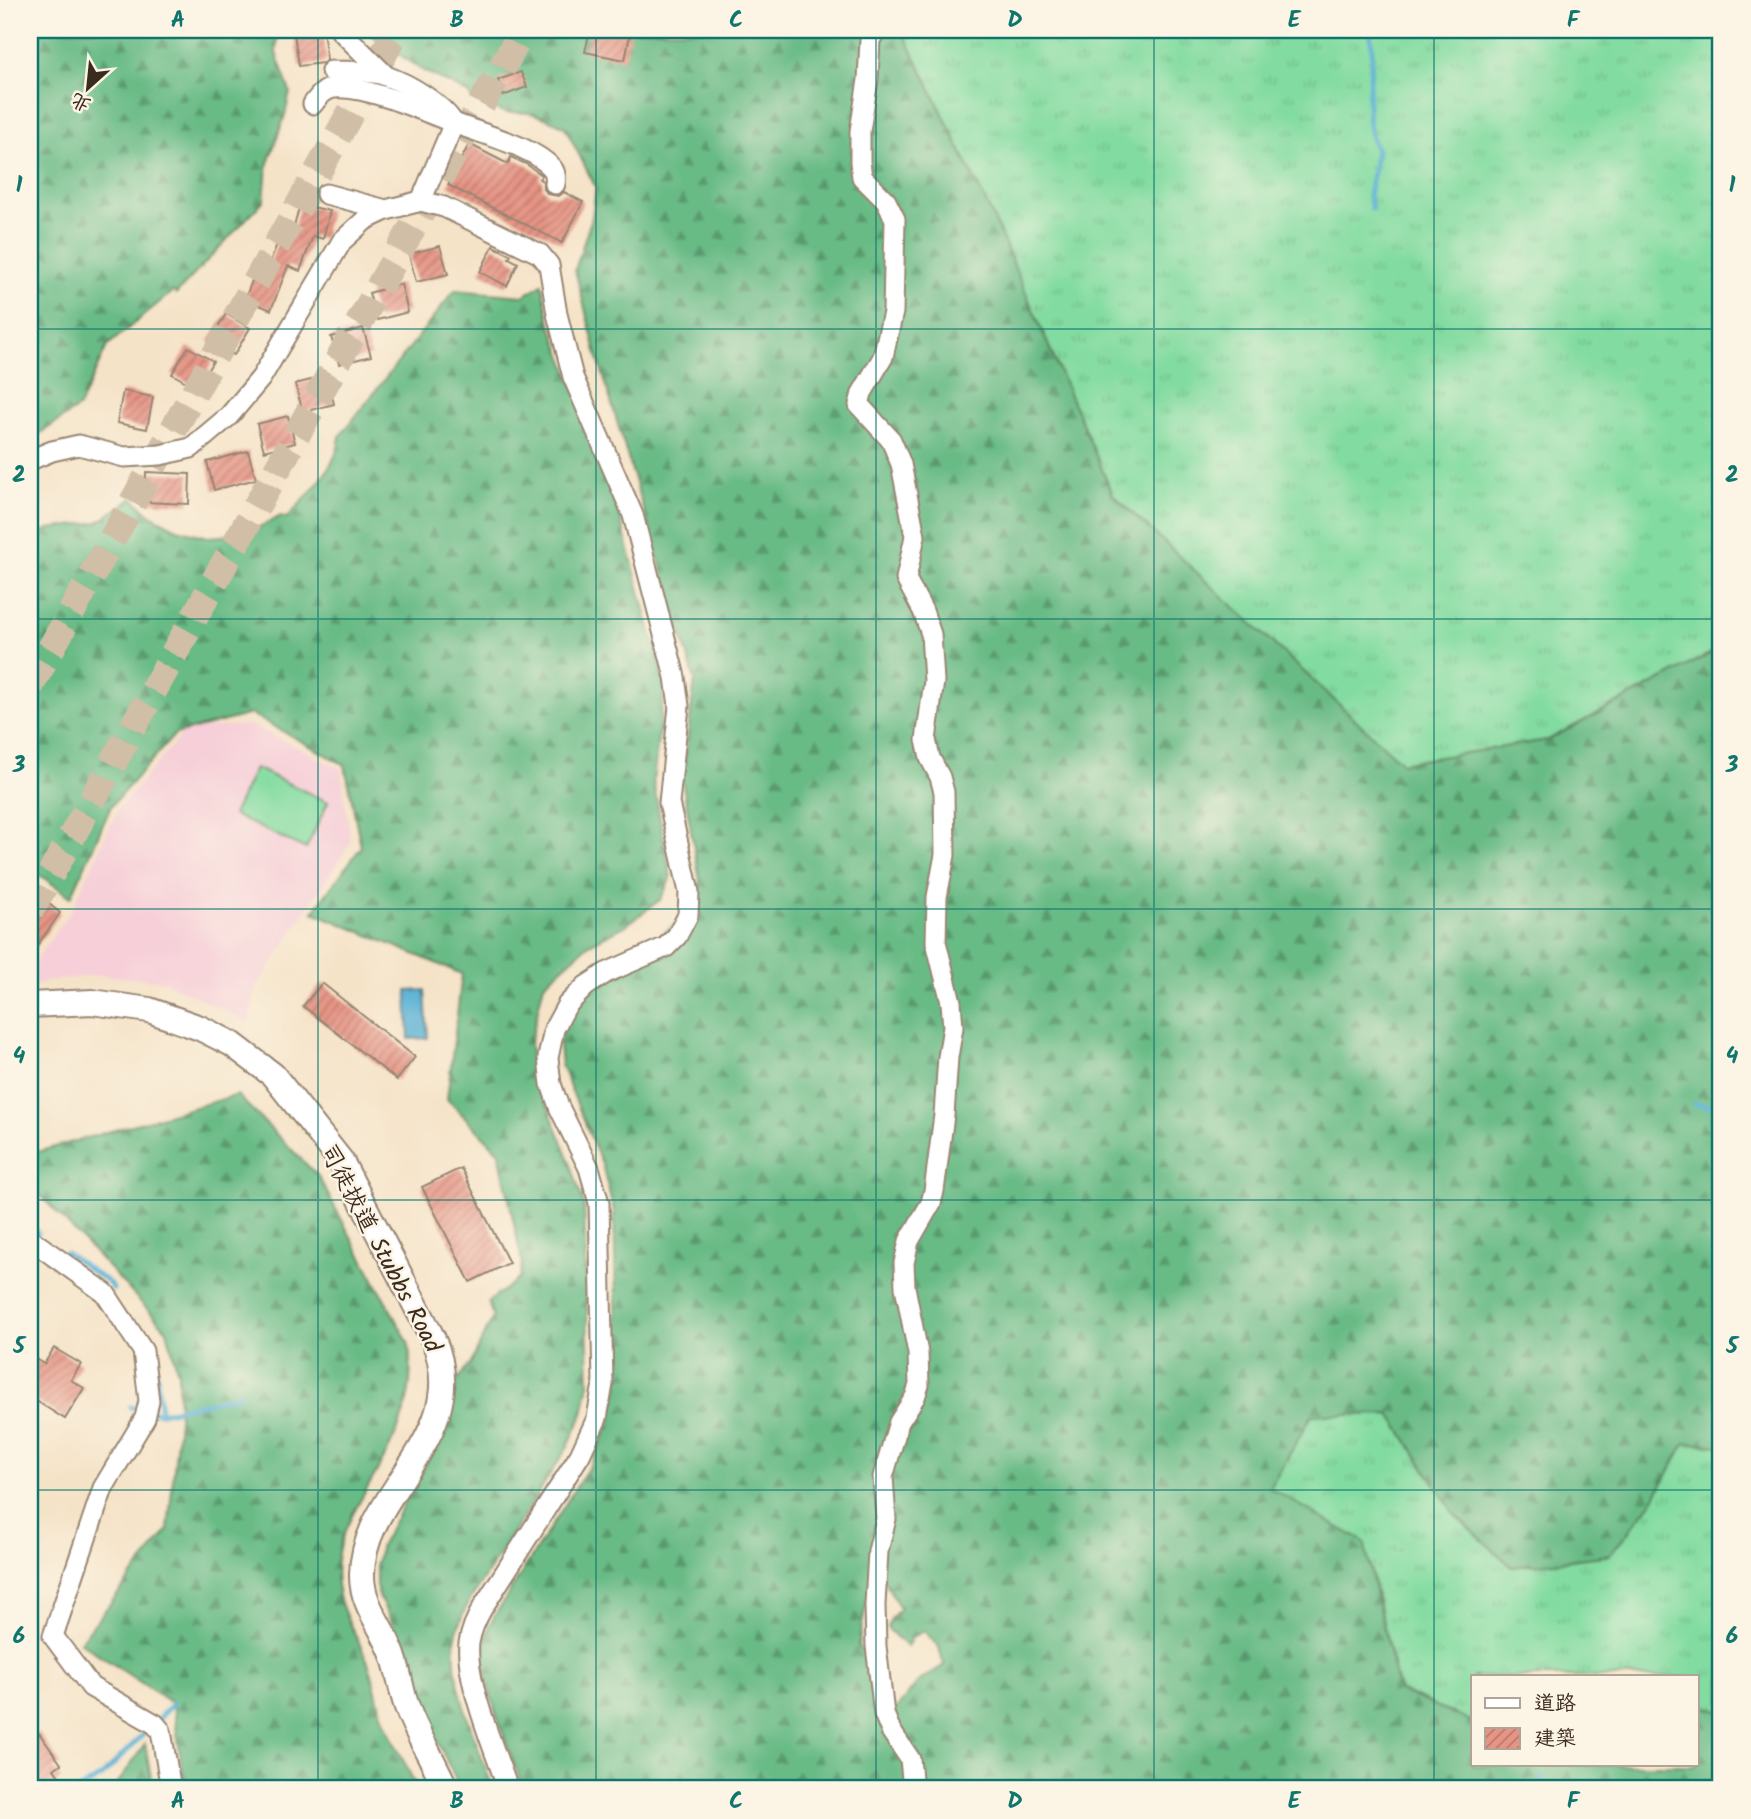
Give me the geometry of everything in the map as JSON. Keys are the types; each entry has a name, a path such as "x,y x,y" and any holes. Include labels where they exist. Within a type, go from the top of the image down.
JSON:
{"main road":[{"name":"司徒拔道 Stubbs Road","path":"30,1005 92,1002 149,1010 200,1028 232,1044 273,1075 341,1161 433,1339 441,1362 443,1387 436,1418 375,1526 365,1551 362,1575 368,1603 396,1662 408,1709 446,1789"}],"street":[{"path":"340,30 386,76 426,97 454,123"},
{"path":"877,30 870,39 868,80 860,131 860,162 862,177 886,201 895,219 893,312 883,357 862,393 859,405 888,436 899,456 915,536 906,579 926,617 931,639 934,681 926,740 929,758 943,787 945,838 944,863 937,897 936,942 953,1020 934,1191 931,1203 909,1241 904,1264 905,1287 918,1353 919,1385 915,1397 899,1422 883,1477 886,1519 878,1558 875,1633 882,1707 891,1731 910,1759 913,1789"},
{"path":"331,71 386,76"},
{"path":"313,104 320,94 332,88 395,100 527,152 551,167 556,174 555,184"},
{"path":"421,201 454,123"},
{"path":"326,194 386,210"},
{"path":"30,460 52,451 79,445 124,457 160,456 191,447 229,416 261,378 342,241 365,220 386,210 421,201 444,206 540,254 549,265 557,314 573,377 633,515 675,677 679,706 669,803 689,892 688,915 682,930 666,947 599,977 579,992 562,1013 554,1029 550,1048 548,1069 553,1092 580,1147 599,1203 603,1384 597,1418 583,1449 472,1628 469,1656 473,1684 508,1789"},
{"path":"30,1239 105,1293 143,1351 147,1409 103,1489 53,1636 91,1687 146,1719 161,1731 170,1787"}],"shaded area":[{"path":"251,725 341,769 351,842 256,988 249,1023 164,981 99,975 51,981 30,987 30,967 72,909 118,809 186,729"}],"green space":[{"path":"30,30 278,30 276,53 290,92 267,166 264,200 176,294 173,291 107,346 79,407 30,440"},
{"path":"368,30 902,30 993,217 1113,495 1402,763 1548,740 1721,648 1721,1446 1685,1443 1653,1500 1610,1555 1512,1567 1455,1515 1390,1414 1312,1415 1270,1488 1364,1542 1398,1690 1471,1721 1471,1766 1698,1766 1698,1704 1721,1712 1721,1789 523,1789 491,1697 484,1661 485,1638 495,1615 592,1462 610,1423 618,1386 614,1211 602,1164 561,1065 559,1045 570,1000 684,918 700,881 682,780 695,680 597,355 575,270 592,217 596,188 565,127 534,114 502,112 491,104 485,95 472,99 468,93 420,69","holes":["881,1574 900,1609 887,1628 907,1647 912,1637 924,1631 939,1647 944,1665 918,1682 890,1717 872,1661 858,1646 867,1600"]},
{"path":"902,30 1721,30 1721,648 1548,740 1402,763 1113,495 993,217"},
{"path":"542,284 550,323 610,481 665,683 653,781 671,877 661,899 625,926 589,944 544,984 530,1043 533,1072 567,1153 584,1205 589,1383 583,1414 567,1448 470,1600 459,1625 455,1641 457,1677 467,1716 493,1789 460,1789 420,1704 409,1659 380,1599 376,1586 376,1564 381,1545 436,1445 450,1389 471,1363 493,1317 488,1302 520,1278 522,1262 499,1152 447,1099 462,974 313,912 361,847 345,765 251,714 175,734 111,806 71,897 30,868 30,539 48,529 98,522 133,498 152,516 177,529 208,537 246,534 281,516 287,518 328,470 338,448 340,436 455,290 523,296"},
{"path":"255,768 328,802 306,849 233,815"},
{"path":"237,1095 318,1176 408,1342 411,1364 406,1406 391,1444 346,1529 338,1552 336,1575 340,1601 370,1667 383,1717 417,1789 185,1789 173,1704 80,1642 168,1530 179,1419 178,1373 167,1330 30,1184 30,1154"},
{"path":"1390,1414 1455,1515 1512,1567 1610,1555 1653,1500 1685,1443 1721,1446 1721,1712 1698,1704 1698,1675 1471,1675 1471,1721 1399,1690 1364,1542 1269,1488 1312,1415"},
{"path":"145,1744 153,1789 111,1789 116,1786"}],"water":[{"path":"425,990 428,1038 409,1039 407,991"}],"building":[{"path":"323,30 327,60 299,66 294,34"},
{"path":"590,30 631,30 625,60 585,52"},
{"path":"521,72 527,87 503,96 498,80"},
{"path":"469,144 508,164 511,157 526,164 542,175 539,179 543,181 543,188 548,194 559,196 564,192 583,202 562,243 448,185"},
{"path":"300,204 330,211 323,239 313,236 300,271 288,266 271,310 245,299 256,270 265,274 281,234 291,238"},
{"path":"440,246 448,274 416,282 409,254"},
{"path":"493,246 511,255 509,258 518,263 507,286 480,272"},
{"path":"401,284 408,312 377,320 369,293"},
{"path":"226,314 250,328 234,355 209,341"},
{"path":"363,328 371,356 339,364 331,337"},
{"path":"188,347 213,361 197,388 172,374"},
{"path":"327,376 334,404 303,412 295,384"},
{"path":"123,391 153,397 147,429 117,423"},
{"path":"288,416 295,443 264,451 257,424"},
{"path":"248,451 256,479 214,490 207,462"},
{"path":"146,472 190,474 189,504 145,502"},
{"path":"30,888 60,913 30,956"},
{"path":"322,983 415,1057 397,1080 303,1006"},
{"path":"461,1168 509,1263 470,1282 422,1187"},
{"path":"54,1348 81,1364 71,1380 84,1388 65,1419 30,1397 30,1356 44,1364"},
{"path":"39,1733 61,1764 54,1769 61,1779 47,1789 30,1789 30,1739"}],"waterway":[{"path":"1370,30 1372,54 1368,117 1372,140 1377,150 1369,196 1372,209"},
{"path":"1694,1104 1721,1108"},
{"path":"30,1226 38,1233"},
{"path":"66,1253 109,1283 113,1289"},
{"path":"149,1345 154,1352 161,1413"},
{"path":"130,1407 161,1413 239,1395"},
{"path":"80,1789 102,1776 173,1704"},
{"path":"1541,1778 1546,1789"}],"tunnel":[{"path":"30,686 397,30"},
{"path":"30,911 523,30"}]}
